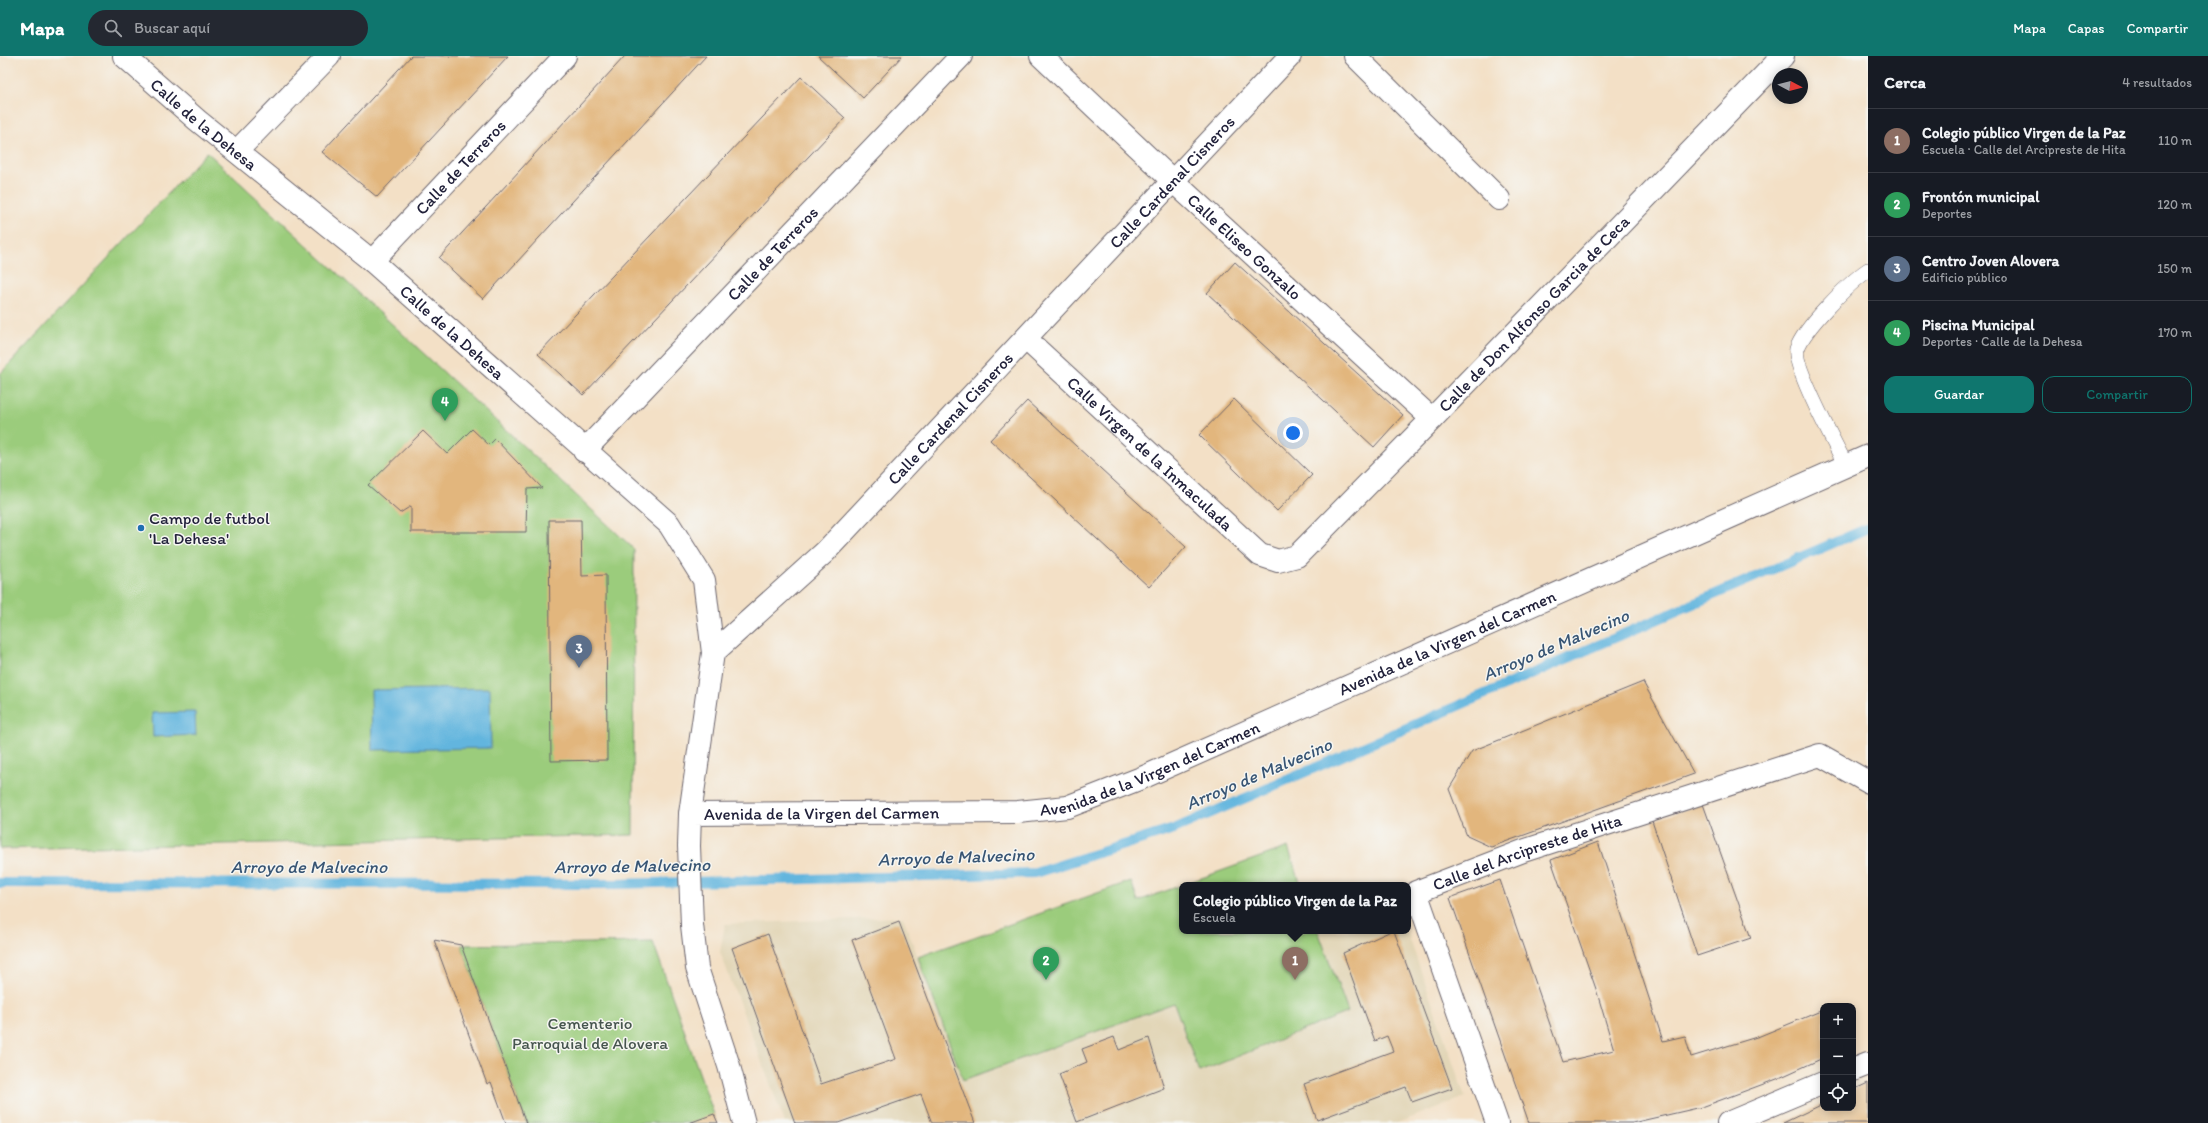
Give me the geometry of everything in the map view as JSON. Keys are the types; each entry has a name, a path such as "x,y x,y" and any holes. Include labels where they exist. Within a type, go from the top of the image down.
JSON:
{"street":[{"name":"Calle de la Dehesa","path":"124,56 197,120 372,261 584,452 668,524 704,580 713,653"},
{"path":"237,151 329,56"},
{"name":"Calle de Terreros","path":"372,261 565,56"},
{"name":"Calle de Terreros","path":"584,452 961,56"},
{"name":"Calle Eliseo Gonzalo","path":"1041,56 1174,182 1432,419"},
{"name":"Calle Cardenal Cisneros","path":"713,653 825,552 1174,182 1290,56"},
{"path":"1355,56 1499,198"},
{"name":"Calle de Don Alfonso Garcia de Ceca","path":"1278,561 1297,556 1432,419 1783,56"},
{"name":"Calle Virgen de la Inmaculada","path":"1026,339 1260,555 1278,561"},
{"name":"Avenida de la Virgen del Carmen","path":"744,1123 729,1066 697,968 692,925 689,846 690,814 1018,812 1067,807 1144,777 1868,456"},
{"path":"690,814 713,653"},
{"name":"Calle del Arcipreste de Hita","path":"1497,1123 1416,892 1523,851 1820,755 1868,782"},
{"path":"1856,1069 1868,1064"},
{"path":"1728,1123 1820,1084"}],"lane":[{"path":"1846,466 1799,369 1797,350 1814,322 1868,270"}],"shaded area":[{"path":"1179,888 1179,934 1408,934 1465,1097 1397,1123 785,1123 720,952 725,924 903,917 963,1080"}],"green space":[{"path":"207,152 634,549 633,835 0,849 0,374"},
{"path":"1288,847 1300,882 1190,882"},
{"path":"1131,881 1138,901 1179,886 1179,934 1319,934 1348,1012 1199,1072 1174,1003 963,1080 918,957"},
{"name":"Cementerio Parroquial de Alovera","path":"653,942 717,1123 526,1123 461,945"}],"water":[{"path":"490,688 491,748 372,750 371,690"},
{"path":"195,712 196,735 153,737 152,713"}],"building":[{"path":"411,56 508,56 377,197 322,152"},
{"path":"625,56 706,56 483,299 439,258"},
{"path":"818,56 902,56 863,98"},
{"path":"801,77 845,118 583,395 538,354"},
{"path":"1235,262 1403,415 1374,447 1207,293"},
{"path":"1234,399 1312,475 1277,511 1199,435"},
{"path":"1027,401 1186,547 1149,587 990,440"},
{"path":"472,429 489,445 495,439 542,488 527,489 526,532 411,532 411,506 400,513 368,485 423,431 447,454"},
{"path":"549,520 581,520 582,576 606,575 607,760 551,761"},
{"path":"1643,682 1694,774 1491,847 1467,836 1449,789 1472,751"},
{"path":"1703,804 1751,938 1697,956 1652,821"},
{"path":"1598,842 1663,1041 1685,1036 1691,1057 1760,1036 1820,1011 1820,1059 1777,1079 1702,1107 1632,1123 1529,1123 1450,898 1500,880 1563,1062 1614,1050 1596,989 1551,860"},
{"path":"899,922 975,1123 932,1123 921,1094 838,1123 795,1123 732,948 768,934 821,1084 896,1059 852,940"},
{"path":"1384,934 1395,934 1452,1088 1412,1102 1406,1087 1317,1120 1304,1084 1393,1051 1387,1036 1375,1041 1343,953"},
{"path":"434,940 461,945 526,1123 506,1123 491,1082 487,1084"},
{"path":"1114,1037 1119,1050 1149,1038 1164,1088 1077,1122 1059,1074 1087,1062 1082,1049"},
{"path":"1868,1083 1868,1123 1783,1123 1820,1105 1820,1111 1856,1111 1856,1089"},
{"path":"714,1114 718,1123 689,1123"}],"waterway":[{"name":"Arroyo de Malvecino","path":"0,883 616,884 1035,873 1174,829 1868,528"}],"place":[{"name":"Piscina Municipal","path":"445,421"},
{"name":"Campo de futbol 'La Dehesa'","path":"141,528"},
{"name":"Centro Joven Alovera","path":"579,668"},
{"name":"Frontón municipal","path":"1046,980"},
{"name":"Colegio público Virgen de la Paz","path":"1295,980"}]}
